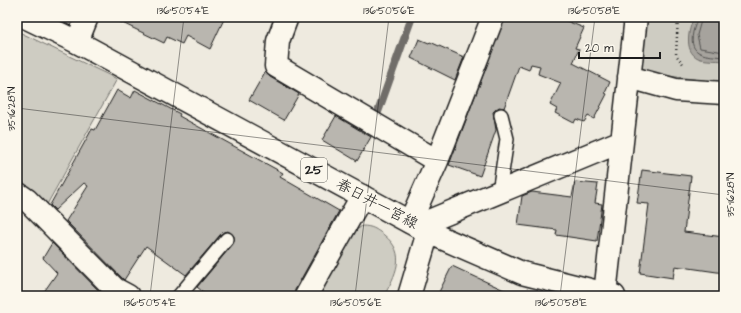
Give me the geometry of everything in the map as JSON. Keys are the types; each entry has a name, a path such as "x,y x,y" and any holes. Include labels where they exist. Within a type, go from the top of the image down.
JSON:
{"street":[{"name":"春日井一宮線","path":"25,17 77,42 418,227 522,273 610,295"},
{"path":"77,42 87,17"},
{"path":"287,17 278,42 276,66 437,162"},
{"path":"409,296 418,227 437,162 493,17"},
{"path":"610,295 622,142 636,17"},
{"path":"629,76 676,90 724,93"},
{"path":"418,227 622,142"},
{"path":"17,193 27,200 115,289 128,296"},
{"path":"306,296 362,196"}],"lane":[{"path":"499,192 507,139 501,115"},
{"path":"179,296 227,239"}],"path":[{"path":"678,17 676,55 687,68"}],"shaded area":[{"path":"645,17 724,17 724,83 653,74 639,69"},
{"path":"17,31 117,79 45,208 17,183"},
{"path":"362,226 371,227 379,231 391,242 396,250 397,265 384,296 317,296 355,231"}],"water":[{"path":"694,17 721,17 718,29 724,39 724,61 704,60 693,55 690,50 688,39 690,27"}],"building":[{"path":"110,17 225,17 210,49 186,36 182,44 167,37 164,43"},
{"path":"505,17 557,17 584,28 575,48 579,49 573,63 610,82 605,93 607,94 594,119 588,116 584,122 576,119 574,123 555,113 557,109 550,105 561,83 538,74 540,66 531,64 529,70 519,66 504,108 499,107 493,112 496,130 480,176 449,165"},
{"path":"419,39 429,43 430,42 464,57 455,80 411,58"},
{"path":"265,72 270,77 299,94 284,120 249,100"},
{"path":"117,90 131,98 135,90 180,114 179,116 283,173 280,177 339,211 295,290 294,296 208,296 197,287 233,244 234,236 228,231 221,234 186,275 146,246 124,280 66,221 88,186 84,183 55,210 50,205 92,129 95,130"},
{"path":"336,116 371,137 357,161 322,140"},
{"path":"642,170 691,176 684,232 724,237 724,273 675,266 673,278 640,273 649,204 637,203"},
{"path":"575,182 598,184 595,203 602,204 597,241 556,235 557,230 518,225 522,196 532,192 572,197"},
{"path":"52,243 104,296 41,296 57,273 43,258"},
{"path":"452,266 517,296 437,296"}],"waterway":[{"path":"378,112 412,17"}]}
